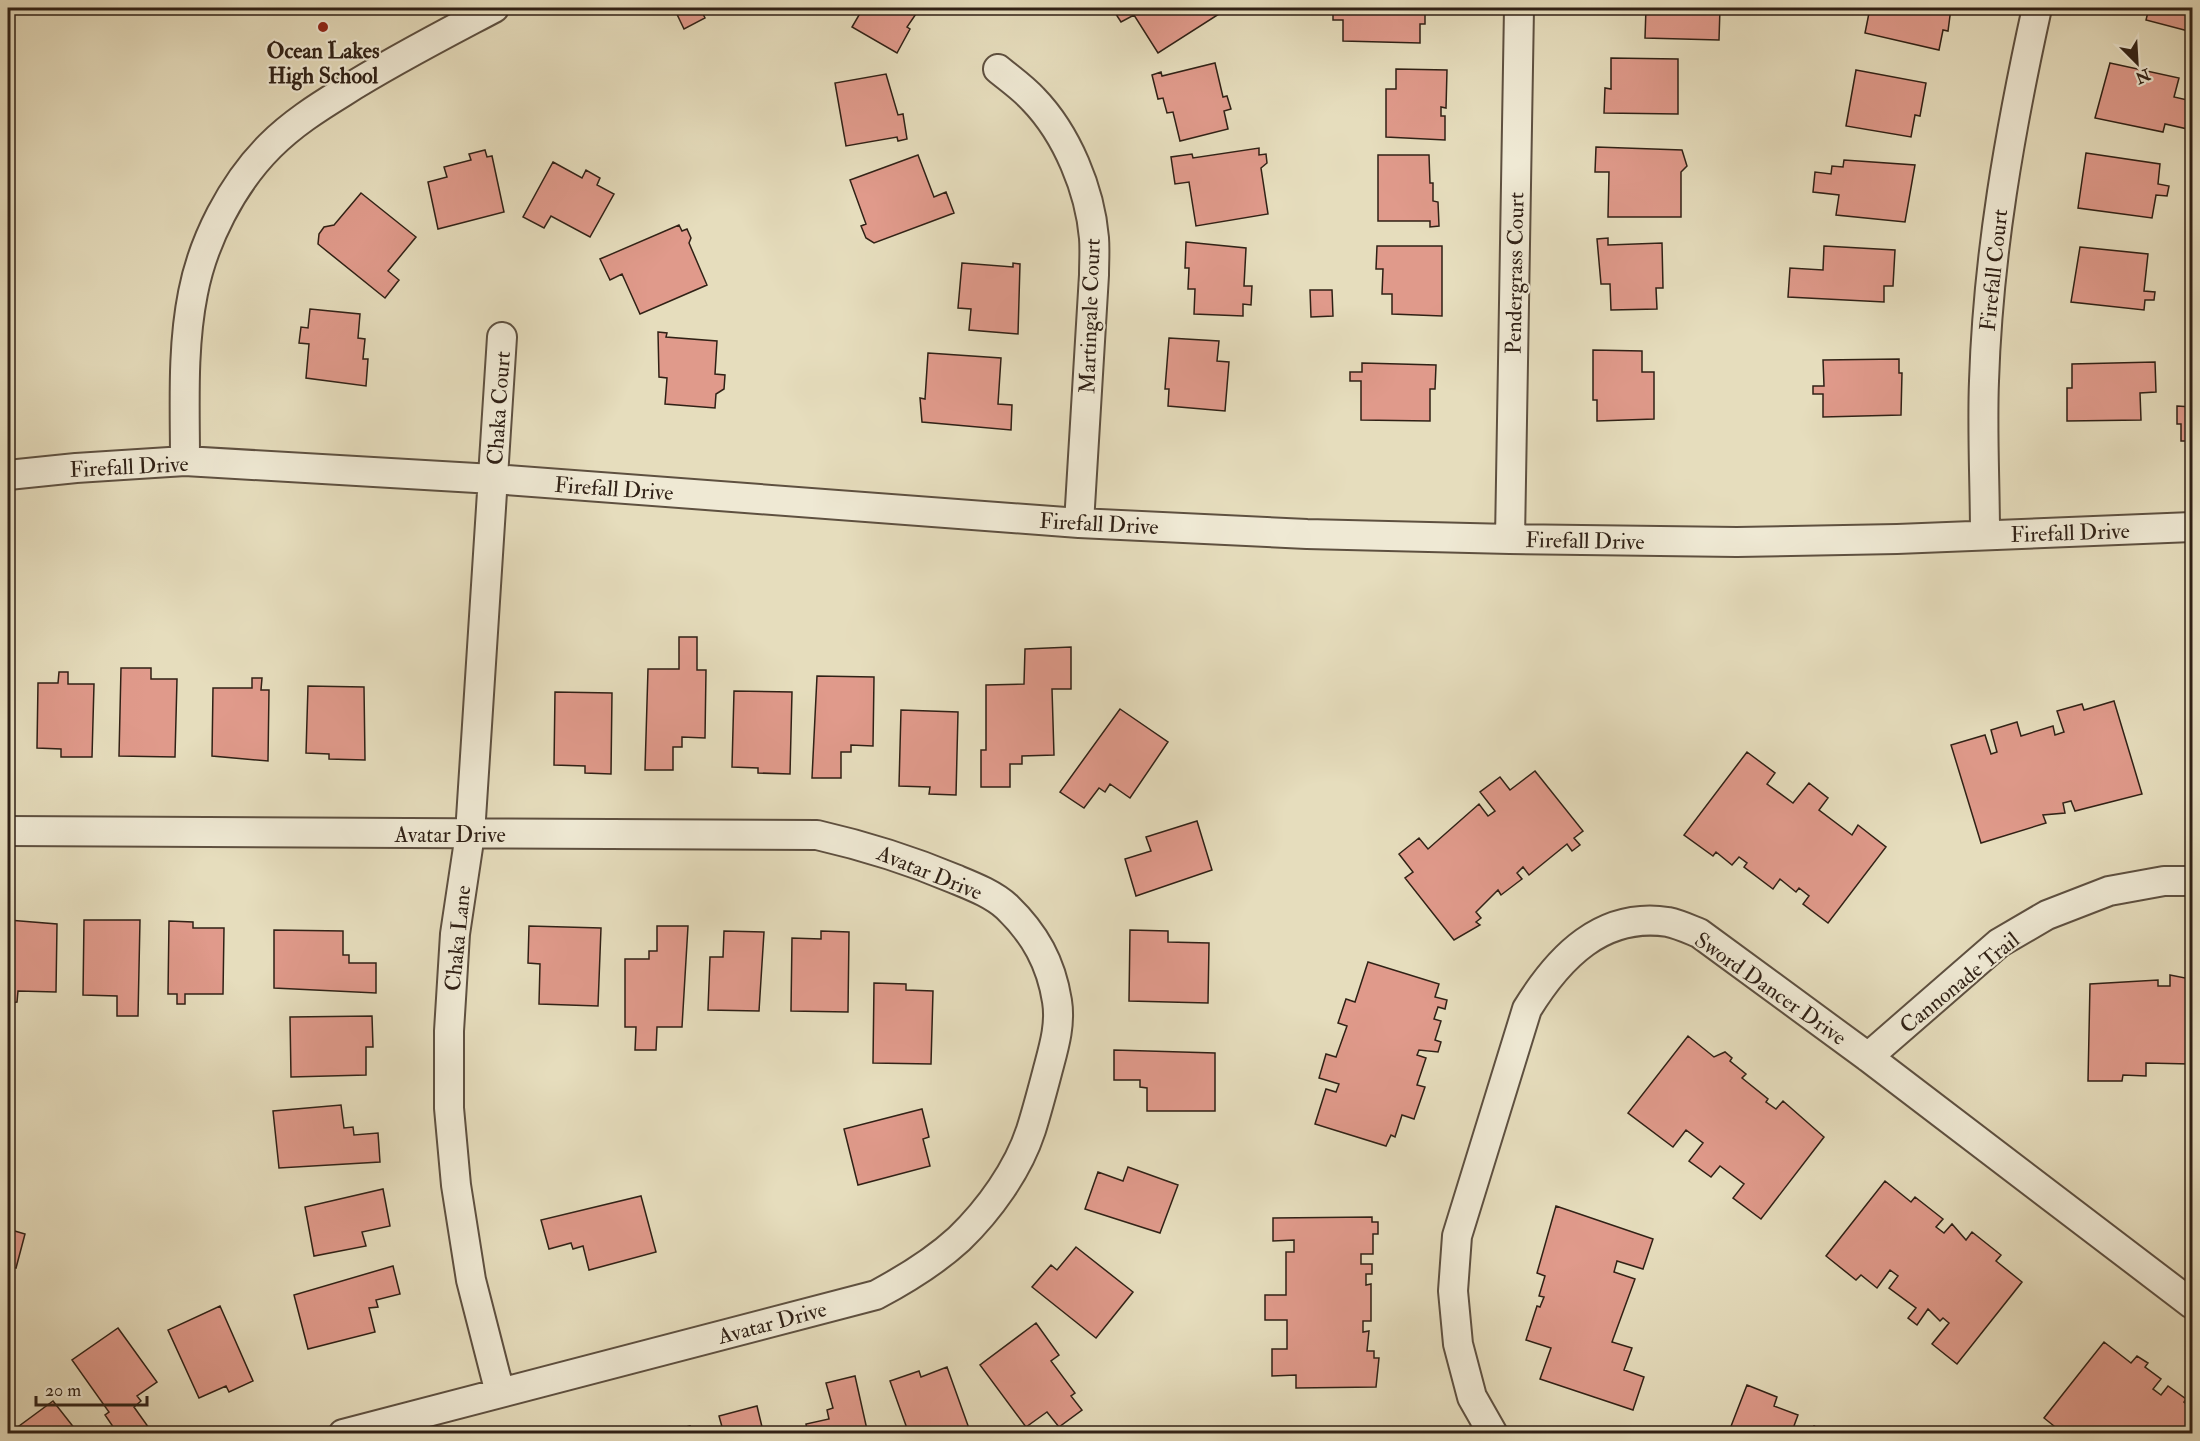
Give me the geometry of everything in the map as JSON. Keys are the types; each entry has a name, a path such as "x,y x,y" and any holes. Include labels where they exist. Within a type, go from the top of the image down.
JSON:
{"street":[{"path":"185,461 184,377 186,337 193,292 205,249 244,177 270,147 304,117 366,77 494,8"},
{"name":"Pendergrass Court","path":"1510,539 1519,8"},
{"name":"Firefall Court","path":"1985,535 1984,382 1987,328 2001,194 2019,88 2037,8"},
{"name":"Martingale Court","path":"998,69 1034,100 1056,130 1075,166 1088,205 1094,238 1094,275 1079,523"},
{"name":"Chaka Court","path":"493,479 502,337"},
{"name":"Firefall Drive","path":"8,475 185,461 493,479 1079,523 1307,534 1510,539 1737,542 1897,539 2193,527"},
{"name":"Chaka Lane","path":"493,479 470,834 455,934 449,1031 449,1108 456,1185 471,1280 500,1393"},
{"name":"Avatar Drive","path":"8,831 817,835 860,844 915,861 975,886 1005,905 1034,937 1049,969 1057,1004 1056,1039 1031,1131 992,1201 959,1239 912,1276 876,1295 343,1434"},
{"name":"Cannonade Trail","path":"1868,1057 2000,943 2047,915 2109,891 2163,881 2193,881"},
{"name":"Sword Dancer Drive","path":"1493,1434 1472,1397 1458,1344 1453,1291 1457,1236 1527,1009 1544,981 1580,944 1607,929 1638,921 1669,922 1699,933 1868,1057 2193,1304"}],"building":[{"path":"674,8 700,8 705,18 684,29"},
{"path":"859,8 920,8 907,27 910,29 897,53 852,27 862,10"},
{"path":"1112,8 1215,8 1219,14 1158,53 1134,15 1121,22"},
{"path":"1346,8 1425,8 1425,24 1420,24 1420,43 1343,41 1343,20 1333,20 1333,11 1346,12"},
{"path":"1646,8 1720,8 1719,40 1645,38"},
{"path":"1870,8 1951,8 1948,31 1943,30 1939,50 1865,33"},
{"path":"2149,8 2192,8 2192,32 2146,20"},
{"path":"1611,58 1678,59 1678,114 1604,113 1605,88 1611,89"},
{"path":"1215,63 1223,97 1227,96 1231,109 1224,111 1228,129 1180,141 1173,112 1167,113 1163,98 1158,99 1152,75 1161,72 1162,76"},
{"path":"2110,63 2179,78 2174,97 2192,101 2192,130 2165,124 2163,132 2095,118"},
{"path":"1396,69 1447,70 1446,108 1441,107 1441,116 1445,116 1445,140 1386,137 1386,89 1396,89"},
{"path":"1856,70 1926,83 1920,116 1915,115 1911,137 1846,126"},
{"path":"886,74 898,115 903,114 907,139 898,141 897,137 846,146 835,83"},
{"path":"1596,147 1682,150 1687,166 1681,172 1681,217 1608,217 1609,172 1595,172"},
{"path":"1259,148 1259,155 1266,154 1267,163 1261,168 1268,214 1196,226 1189,182 1175,184 1171,157 1192,154 1193,158"},
{"path":"485,150 487,157 492,156 504,212 438,229 428,182 447,177 444,167 471,160 469,154"},
{"path":"2086,153 2160,164 2158,184 2169,186 2167,196 2156,195 2152,218 2078,208"},
{"path":"918,155 934,197 946,192 954,213 874,243 866,238 861,226 866,224 850,180"},
{"path":"1378,155 1429,155 1430,183 1433,183 1433,201 1438,202 1439,226 1430,227 1430,221 1378,221"},
{"path":"1844,160 1915,165 1905,222 1836,215 1839,195 1813,192 1815,172 1831,174 1832,166 1843,167"},
{"path":"553,162 582,178 586,170 600,178 597,185 614,194 590,237 551,216 544,228 523,217"},
{"path":"361,193 416,237 388,271 399,280 385,298 318,244 319,234 324,227 334,225"},
{"path":"679,225 682,231 687,229 691,238 689,243 707,285 640,314 622,274 610,280 600,259"},
{"path":"1608,238 1608,245 1662,243 1663,288 1656,288 1657,309 1611,310 1610,284 1601,284 1597,239"},
{"path":"1186,242 1246,248 1244,286 1252,286 1251,305 1243,304 1243,316 1194,314 1195,289 1188,289 1189,268 1185,268"},
{"path":"1377,246 1442,246 1442,316 1392,314 1392,294 1382,294 1383,269 1376,269"},
{"path":"1824,246 1895,250 1893,286 1884,286 1884,302 1788,297 1790,268 1823,270"},
{"path":"2080,247 2148,254 2144,291 2155,292 2154,300 2145,300 2144,310 2071,302"},
{"path":"962,263 1013,267 1013,263 1020,264 1018,334 969,330 971,309 958,308"},
{"path":"1310,290 1332,290 1333,316 1311,317"},
{"path":"310,309 360,314 358,338 365,339 363,359 368,359 366,386 306,378 309,344 299,343 301,327 308,328"},
{"path":"658,332 667,333 666,337 717,341 715,374 725,375 724,389 716,394 715,408 665,404 667,378 659,377"},
{"path":"1169,338 1219,341 1217,361 1229,362 1225,411 1168,406 1169,389 1165,389"},
{"path":"1593,350 1642,351 1642,372 1654,372 1654,419 1597,421 1597,400 1593,400"},
{"path":"928,353 1001,358 998,404 1012,405 1011,430 922,422 920,398 925,399"},
{"path":"1899,359 1899,373 1902,373 1901,415 1823,417 1823,394 1813,394 1813,386 1824,386 1823,360"},
{"path":"2155,362 2156,392 2140,393 2141,420 2067,421 2067,388 2072,388 2072,364"},
{"path":"1362,363 1436,365 1435,389 1430,389 1430,421 1361,420 1361,381 1350,381 1350,372 1362,372"},
{"path":"2177,406 2192,407 2192,441 2181,441 2181,424 2177,424"},
{"path":"679,637 697,637 697,670 706,670 705,738 682,737 682,747 673,747 673,770 645,770 648,669 679,669"},
{"path":"1071,647 1071,689 1052,689 1054,755 1022,756 1022,764 1010,764 1010,787 981,787 981,750 986,750 986,685 1024,684 1025,649"},
{"path":"121,668 151,668 151,679 177,679 175,757 119,756"},
{"path":"59,672 68,672 68,684 94,684 92,757 61,757 61,749 37,748 38,683 58,683"},
{"path":"817,676 874,677 873,746 851,745 851,752 841,752 841,778 812,778"},
{"path":"252,678 262,678 261,690 269,690 268,761 212,756 213,688 252,688"},
{"path":"308,686 364,687 365,760 329,759 329,754 306,753"},
{"path":"734,691 792,692 790,774 758,773 758,768 732,767"},
{"path":"555,692 612,693 611,774 585,773 585,766 554,765"},
{"path":"2114,701 2142,794 2075,811 2071,801 2063,803 2065,813 2043,815 2046,823 1981,843 1951,745 1985,735 1991,754 1997,752 1991,730 2017,722 2021,736 2053,726 2055,735 2064,732 2057,711 2082,704 2084,710"},
{"path":"1120,709 1168,742 1130,798 1110,784 1105,792 1099,788 1084,808 1060,792"},
{"path":"901,710 958,712 956,795 929,794 930,787 899,786"},
{"path":"1747,752 1775,773 1767,784 1793,803 1809,783 1828,798 1819,810 1852,835 1858,825 1886,847 1828,923 1803,904 1809,896 1799,888 1796,892 1780,879 1773,889 1744,867 1747,863 1739,857 1732,865 1716,852 1713,856 1684,835"},
{"path":"1535,771 1583,831 1574,838 1580,845 1572,851 1567,844 1529,875 1523,867 1517,873 1522,879 1501,895 1498,890 1476,912 1481,918 1476,922 1480,925 1454,940 1405,878 1413,872 1399,854 1419,838 1428,849 1479,804 1488,816 1495,811 1480,792 1500,777 1510,790"},
{"path":"1197,821 1212,870 1136,896 1125,859 1151,851 1146,837"},
{"path":"8,920 57,924 56,992 18,991 17,1002 9,1003"},
{"path":"84,920 140,920 138,1016 117,1016 117,996 83,995"},
{"path":"169,921 193,922 193,928 224,928 223,994 185,994 185,1004 177,1004 177,994 168,994"},
{"path":"529,926 601,928 598,1006 539,1004 540,964 528,963"},
{"path":"657,926 688,926 682,1027 657,1027 656,1050 635,1050 636,1027 625,1027 625,959 649,959 649,951 657,951"},
{"path":"274,930 343,931 343,955 349,955 349,963 376,963 376,993 274,988"},
{"path":"1130,930 1168,931 1168,942 1209,943 1208,1003 1129,1001"},
{"path":"724,931 764,932 759,1011 708,1010 710,957 723,957"},
{"path":"821,931 849,932 848,1012 791,1011 792,938 821,939"},
{"path":"1368,962 1439,984 1435,997 1447,1000 1445,1009 1438,1007 1434,1019 1441,1021 1435,1040 1441,1042 1438,1052 1419,1050 1417,1055 1426,1058 1417,1085 1425,1087 1414,1119 1402,1115 1395,1137 1391,1135 1386,1146 1315,1124 1326,1089 1336,1092 1339,1084 1319,1078 1326,1054 1336,1057 1347,1026 1338,1023 1346,999 1355,1002"},
{"path":"2170,975 2190,979 2192,975 2192,1075 2190,1075 2190,1064 2146,1063 2146,1076 2123,1075 2122,1081 2088,1081 2090,984 2158,980 2158,986 2170,986"},
{"path":"874,983 906,984 906,990 933,991 931,1064 873,1063"},
{"path":"372,1016 373,1047 366,1047 366,1075 291,1077 290,1017"},
{"path":"1688,1036 1714,1057 1725,1052 1732,1058 1730,1061 1746,1074 1742,1078 1768,1099 1766,1102 1776,1109 1783,1101 1824,1137 1761,1219 1733,1198 1744,1184 1720,1166 1711,1177 1689,1161 1703,1143 1686,1130 1673,1147 1628,1113"},
{"path":"1114,1050 1215,1053 1215,1111 1147,1111 1147,1088 1140,1087 1140,1080 1114,1080"},
{"path":"341,1105 344,1128 353,1127 354,1135 378,1133 380,1162 279,1168 273,1111"},
{"path":"922,1109 929,1137 923,1139 930,1166 858,1185 844,1129"},
{"path":"1128,1167 1178,1185 1160,1233 1085,1209 1098,1172 1123,1181"},
{"path":"1885,1181 1911,1202 1915,1197 1943,1219 1936,1227 1944,1233 1952,1224 1966,1240 1972,1232 2001,1255 1996,1261 2022,1282 1957,1364 1932,1344 1949,1323 1943,1318 1940,1321 1928,1309 1917,1325 1908,1318 1916,1308 1889,1288 1898,1276 1890,1270 1877,1288 1861,1275 1856,1280 1826,1256"},
{"path":"383,1189 390,1226 362,1232 366,1246 314,1256 305,1207"},
{"path":"641,1196 656,1252 589,1270 583,1246 573,1249 571,1243 549,1249 541,1220"},
{"path":"1556,1206 1653,1239 1643,1269 1617,1261 1614,1272 1635,1279 1612,1342 1632,1348 1624,1370 1644,1377 1633,1410 1540,1379 1551,1348 1526,1340 1537,1306 1540,1307 1544,1297 1539,1296 1545,1276 1537,1273"},
{"path":"1372,1217 1372,1222 1378,1222 1378,1234 1373,1234 1373,1254 1361,1254 1361,1264 1372,1264 1372,1274 1366,1274 1366,1285 1371,1284 1371,1321 1363,1321 1363,1332 1369,1331 1367,1351 1374,1351 1374,1358 1379,1358 1376,1387 1296,1388 1296,1375 1272,1376 1272,1349 1287,1349 1287,1320 1265,1320 1265,1295 1286,1295 1286,1252 1294,1252 1294,1240 1273,1241 1273,1218"},
{"path":"8,1229 25,1234 16,1268 8,1266"},
{"path":"1076,1247 1133,1292 1096,1338 1032,1287 1051,1265 1057,1270"},
{"path":"393,1266 400,1294 376,1300 378,1307 369,1308 375,1332 308,1349 294,1295"},
{"path":"220,1306 253,1381 229,1392 226,1386 199,1398 168,1330"},
{"path":"1036,1323 1059,1355 1051,1361 1075,1393 1071,1396 1082,1410 1059,1427 1047,1412 1026,1427 980,1365"},
{"path":"118,1328 157,1382 137,1396 141,1401 134,1407 149,1428 141,1434 118,1434 105,1415 109,1412 72,1360"},
{"path":"2104,1342 2131,1363 2137,1356 2148,1363 2145,1367 2161,1379 2153,1389 2161,1395 2168,1386 2186,1399 2184,1402 2192,1409 2192,1434 2064,1434 2044,1418"},
{"path":"947,1367 971,1434 909,1434 890,1381 919,1371 921,1377"},
{"path":"855,1376 868,1434 808,1434 806,1424 829,1419 827,1410 833,1408 826,1383"},
{"path":"1747,1385 1777,1397 1774,1406 1798,1415 1791,1434 1728,1434"},
{"path":"53,1401 79,1434 12,1434 11,1432"},
{"path":"757,1406 763,1431 778,1428 779,1434 724,1434 719,1416"},
{"path":"690,1426 692,1434 636,1434 660,1427 662,1433"},
{"path":"1814,1426 1828,1434 1811,1434"}],"place":[{"name":"Ocean Lakes High School","path":"323,27"}]}
